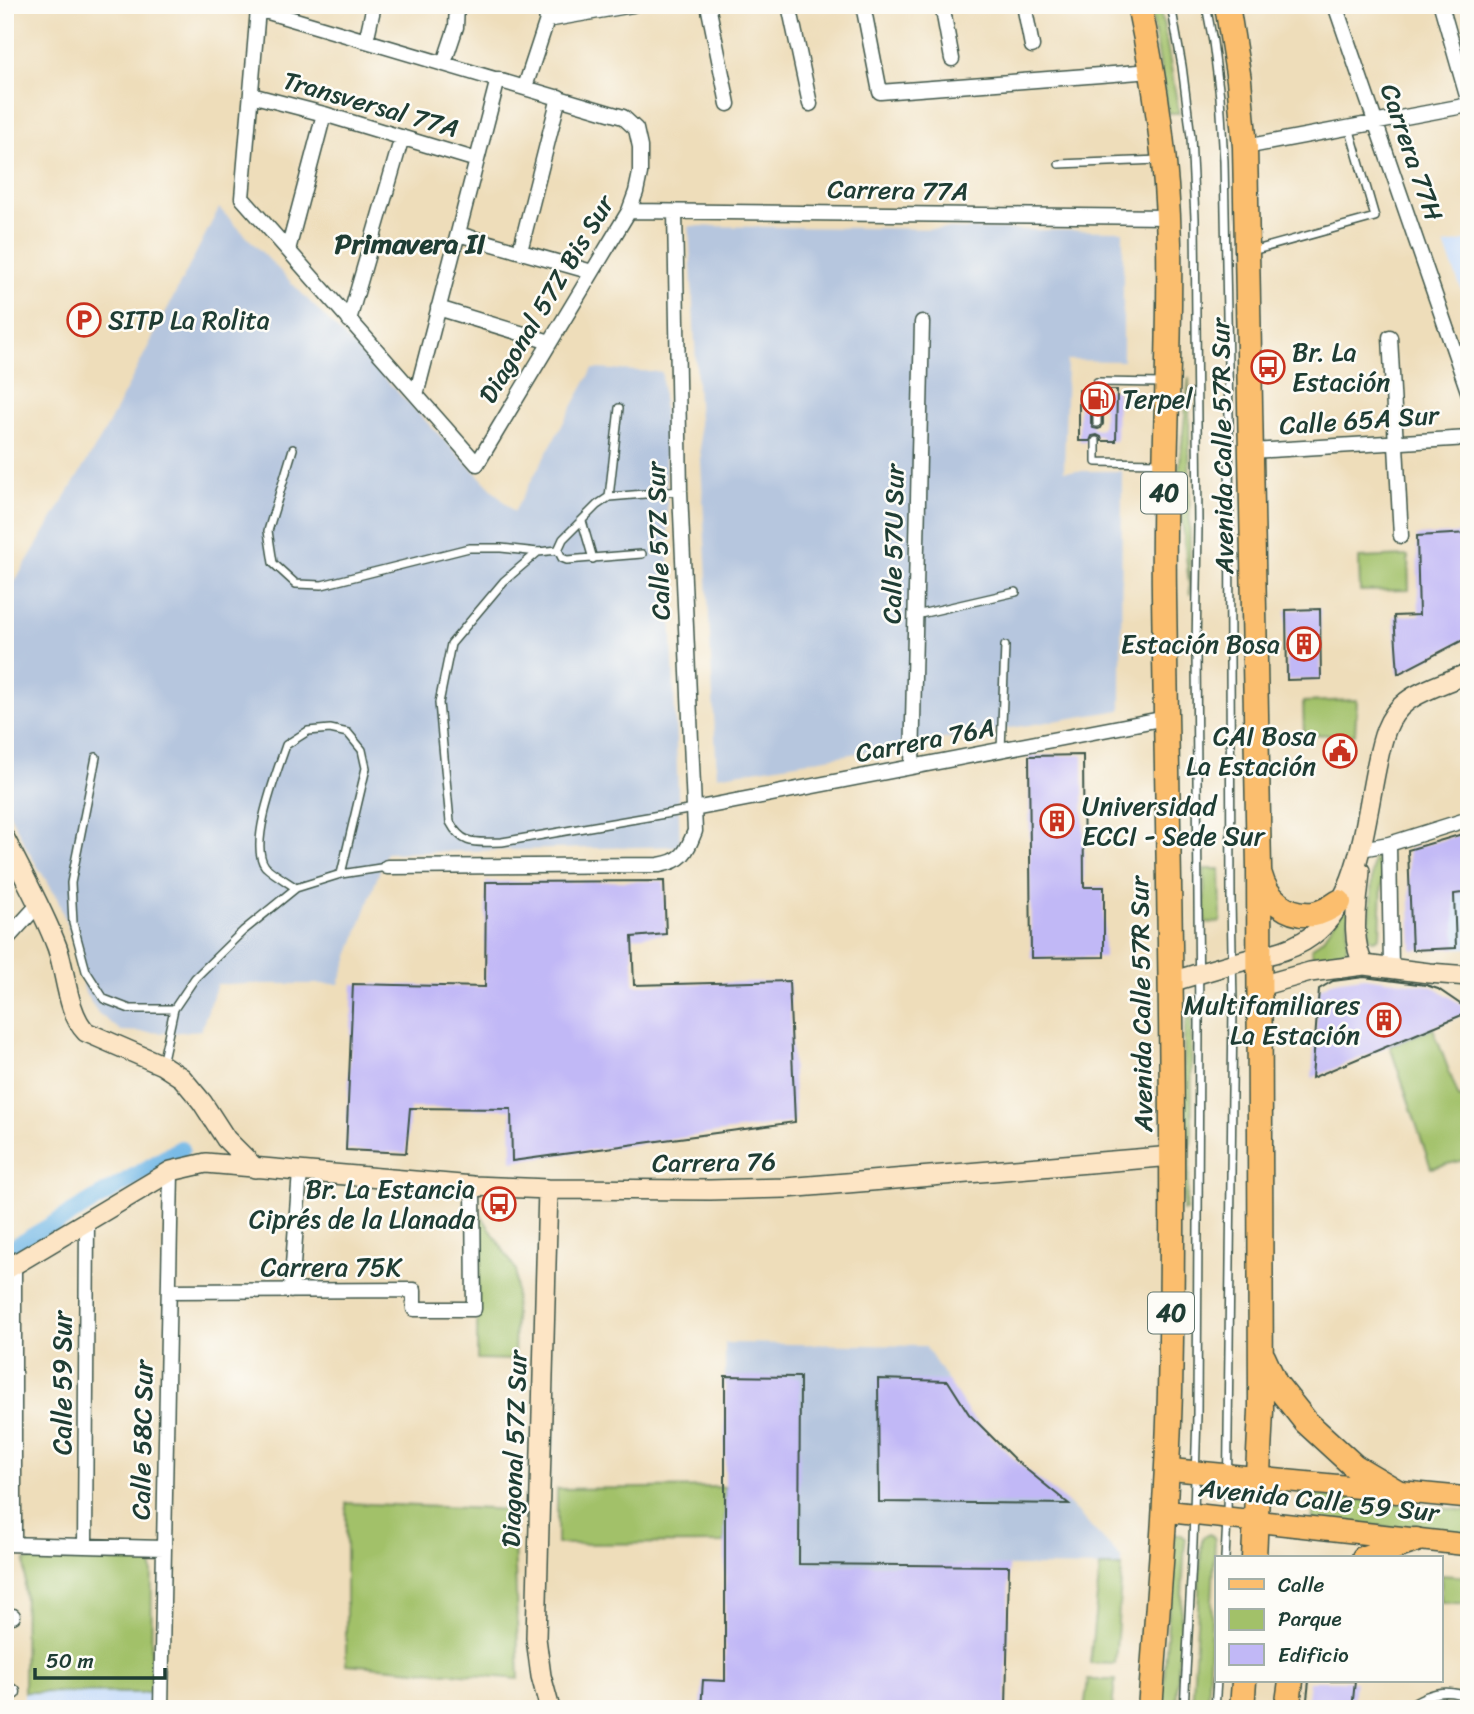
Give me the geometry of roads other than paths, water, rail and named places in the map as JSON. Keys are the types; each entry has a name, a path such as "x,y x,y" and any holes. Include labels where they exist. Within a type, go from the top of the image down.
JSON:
{"highway":[{"name":"Avenida Calle 57R Sur","path":"1139,5 1152,71 1164,159 1167,217 1167,383 1163,533 1173,1156 1170,1394 1150,1709"},
{"name":"Avenida Calle 57R Sur","path":"1227,5 1239,80 1245,148 1252,451 1259,868 1261,1352 1259,1478 1254,1556"},
{"path":"1259,868 1265,889 1287,910 1314,914 1328,910 1339,902"},
{"path":"1261,1352 1275,1383 1306,1422 1354,1466 1396,1491"},
{"path":"1256,1522 1261,1556"},
{"path":"1369,1556 1416,1539"},
{"path":"1242,1709 1244,1682"},
{"path":"1275,1682 1278,1709"},
{"path":"1287,1709 1291,1682"}],"main road":[{"name":"Avenida Calle 59 Sur","path":"1166,1469 1469,1498"},
{"name":"Avenida Calle 59 Sur","path":"1164,1511 1469,1545"}],"street":[{"path":"366,41 374,5"},
{"path":"444,64 456,27 457,5"},
{"path":"525,87 547,20 544,5"},
{"path":"708,5 728,104"},
{"path":"789,5 810,104"},
{"path":"863,5 880,92 1152,71"},
{"path":"942,5 952,59"},
{"path":"1024,5 1032,46"},
{"name":"Carrera 77H","path":"1335,5 1469,394"},
{"path":"1245,148 1469,104 1441,5"},
{"path":"547,20 630,6"},
{"path":"416,395 242,198 258,9 559,97 520,251"},
{"path":"416,395 498,79"},
{"name":"Transversal 77A","path":"251,95 477,160"},
{"name":"Diagonal 57Z Bis Sur","path":"416,395 477,464 629,211 640,173 640,147 636,129 623,117 559,97"},
{"path":"288,250 324,114"},
{"path":"349,320 402,137"},
{"name":"Carrera 77A","path":"629,211 1167,217"},
{"name":"Calle 57Z Sur","path":"387,867 659,865 675,862 688,847 695,831 680,491 675,212"},
{"path":"458,234 592,272"},
{"path":"438,308 550,342"},
{"name":"Calle 57U Sur","path":"912,767 922,322"},
{"path":"1390,337 1401,536"},
{"name":"Calle 65A Sur","path":"1252,451 1469,438"},
{"path":"1171,982 1275,954 1319,930 1339,902 1356,867 1380,748 1391,720 1401,706 1412,698 1469,673"},
{"name":"Carrera 76A","path":"694,809 1166,718"},
{"path":"1361,849 1389,844 1469,819"},
{"path":"5,839 59,952 79,1026 97,1038 162,1065 182,1078 202,1102 226,1139 255,1168"},
{"path":"1389,844 1391,967"},
{"path":"1361,849 1356,936 1357,948 1364,965"},
{"path":"5,941 38,905"},
{"path":"1260,986 1310,972 1364,965 1469,976"},
{"name":"Carrera 76","path":"10,1267 171,1171 206,1163 473,1186 710,1191 767,1189 1173,1156"},
{"name":"Calle 58C Sur","path":"161,1709 171,1171"},
{"path":"291,1291 300,1172"},
{"name":"Carrera 75K","path":"169,1291 414,1290 414,1309 474,1309 473,1186"},
{"name":"Diagonal 57Z Sur","path":"548,1188 536,1638 541,1676 550,1709"},
{"name":"Calle 59 Sur","path":"86,1546 88,1220"},
{"path":"10,1267 10,1544 164,1549"}],"lane":[{"path":"1171,5 1191,137 1195,218 1198,526 1196,651 1199,974 1195,1472 1184,1709"},
{"path":"1206,5 1220,97 1224,161 1229,417 1233,1005 1225,1556"},
{"path":"1248,252 1375,217 1349,127"},
{"path":"1059,164 1164,159"},
{"path":"1097,390 1097,382 1167,383"},
{"path":"609,497 619,408"},
{"path":"1097,408 1097,423"},
{"path":"1096,441 1096,462 1164,463"},
{"path":"293,449 268,531 273,563 296,584 322,584 469,548 538,552 558,550"},
{"path":"558,550 563,539 597,505 609,497 680,491"},
{"path":"582,521 593,559"},
{"path":"558,550 562,558 567,560 642,554"},
{"path":"538,552 504,581 451,645 439,703 450,822 456,834 471,842 502,842 694,809"},
{"path":"916,615 1016,592"},
{"path":"1001,750 1005,646"},
{"path":"296,888 264,865 259,846 261,825 286,745 308,731 330,729 348,733 362,750 366,768 341,874"},
{"path":"96,757 71,883 73,923 86,971 104,999 130,1009 174,1009"},
{"path":"162,1065 174,1009 195,978 243,931 296,888 341,874 387,867"},
{"path":"1215,1709 1217,1682"},
{"path":"1404,1709 1415,1700 1446,1691 1469,1698"}],"waterway":[{"path":"5,1253 181,1149"}],"place":[{"name":"SITP La Rolita","path":"84,320"},
{"name":"Br. La Estación","path":"1268,367"},
{"name":"Terpel","path":"1098,399"},
{"name":"Estación Bosa","path":"1304,644"},
{"name":"CAI Bosa La Estación","path":"1340,751"},
{"name":"Universidad ECCI - Sede Sur","path":"1057,821"},
{"name":"Multifamiliares La Estación","path":"1384,1020"},
{"name":"Br. La Estancia Ciprés de la Llanada","path":"499,1204"}],"district":[{"name":"Primavera II","path":"410,243"}]}
